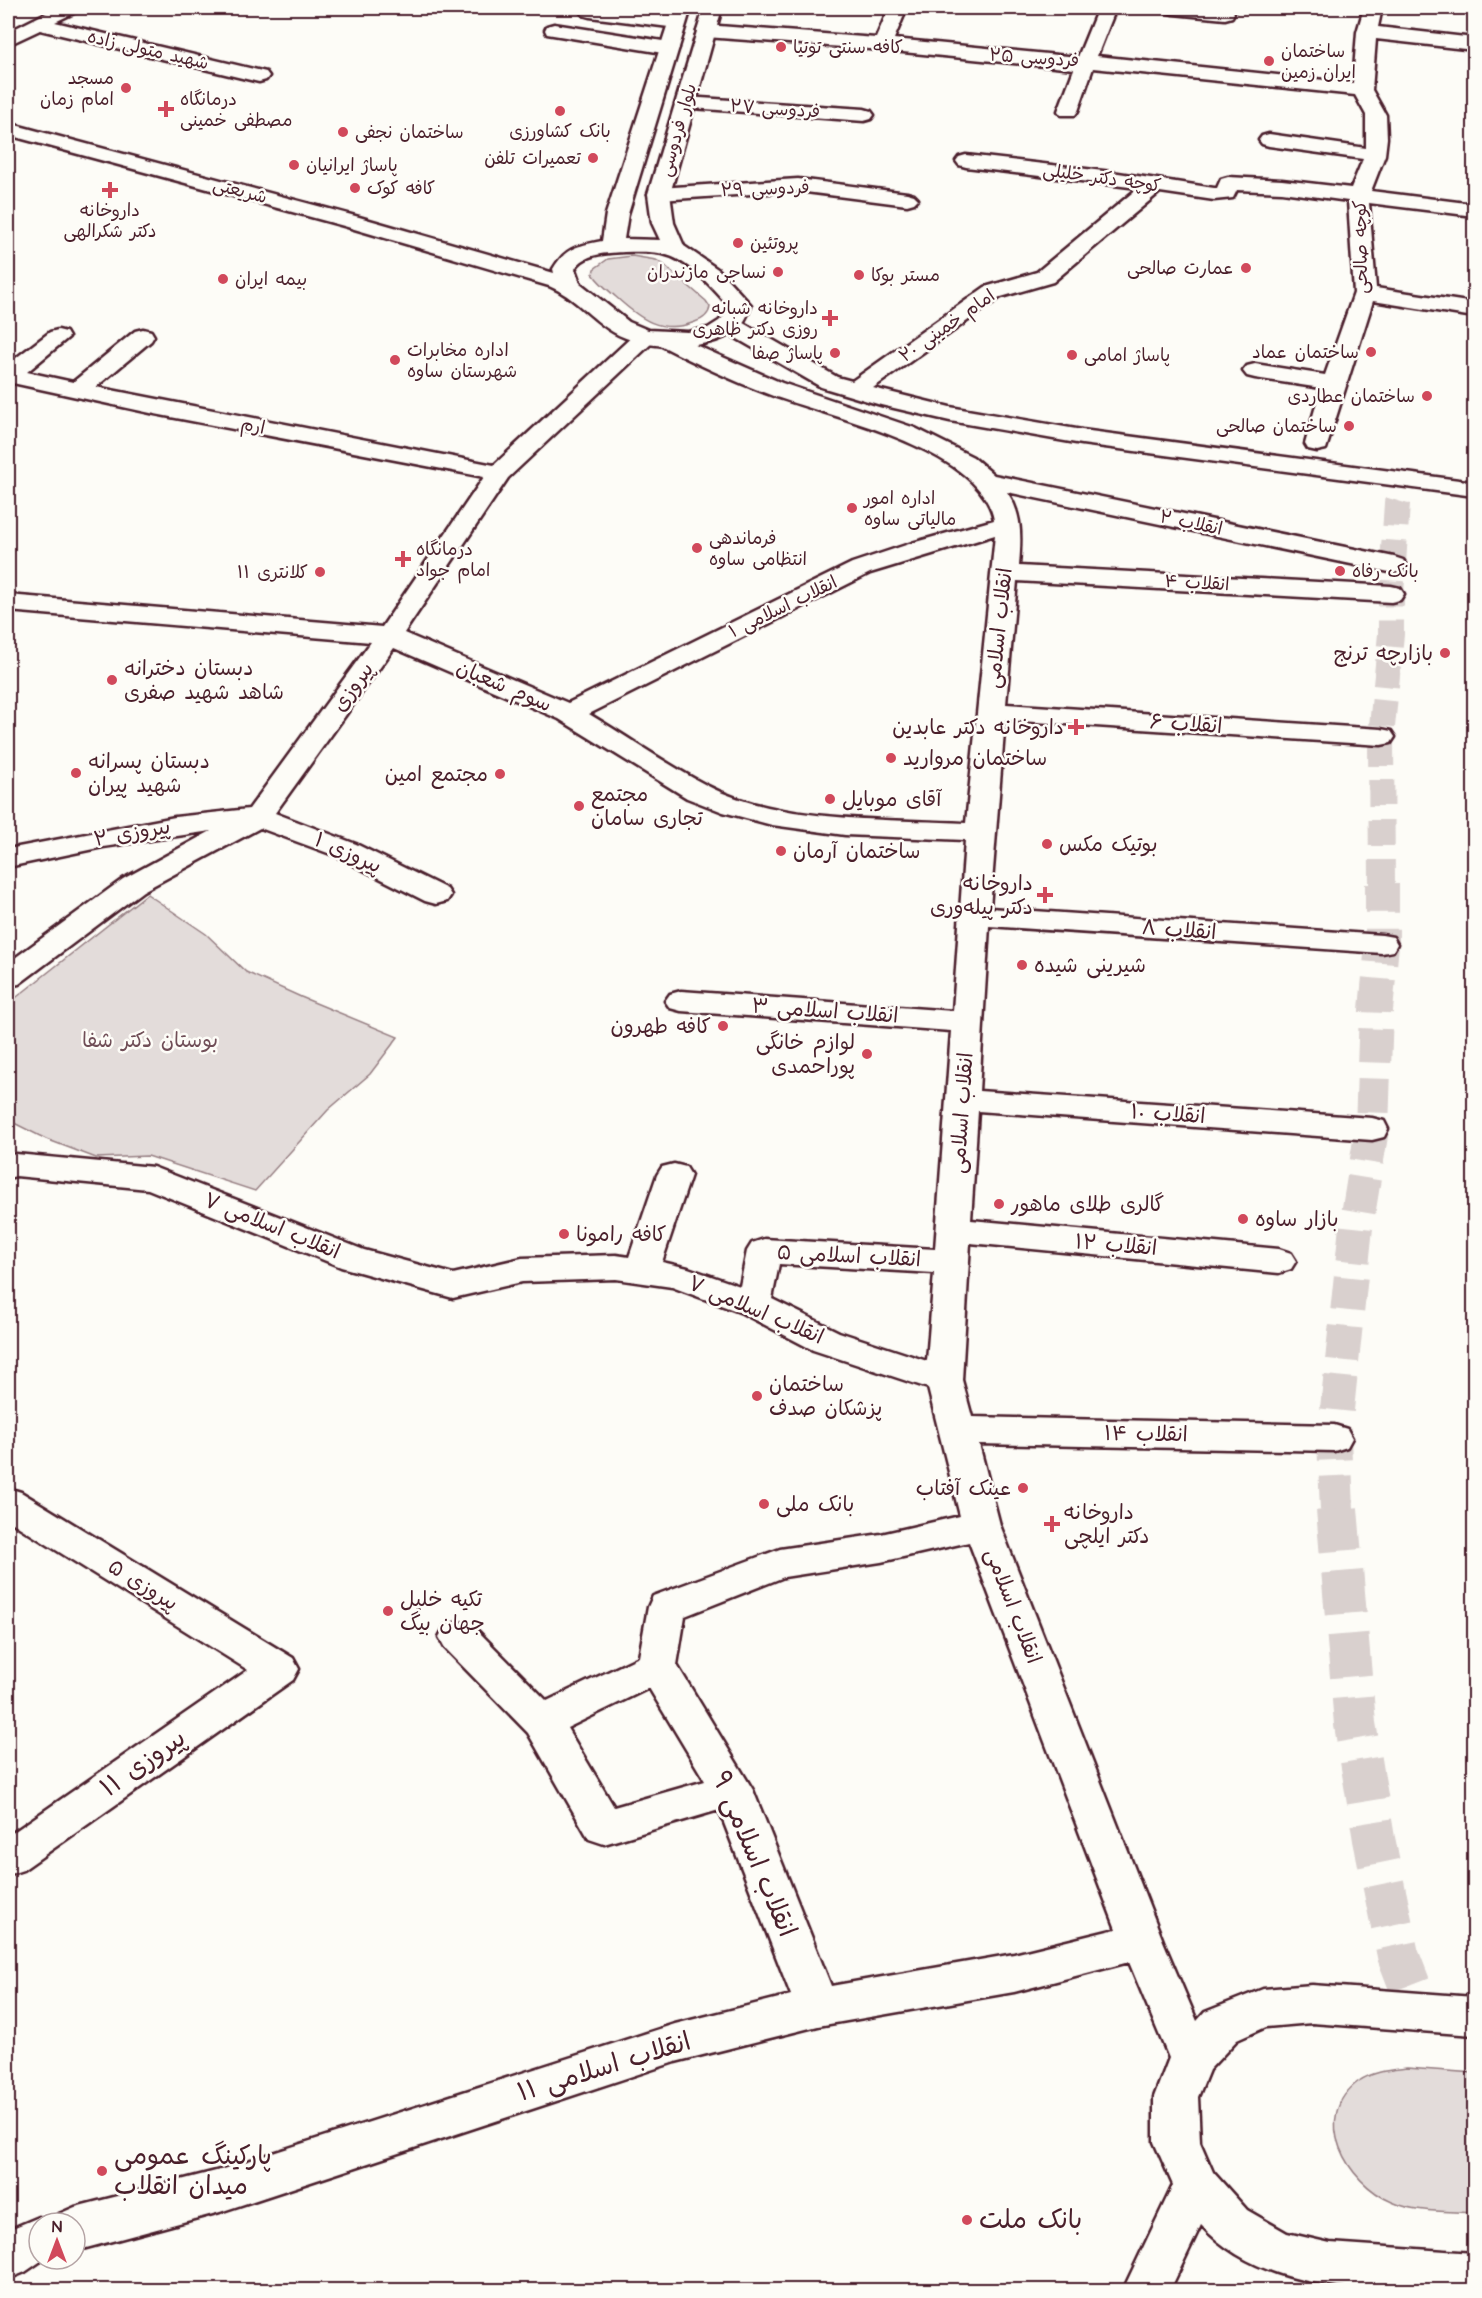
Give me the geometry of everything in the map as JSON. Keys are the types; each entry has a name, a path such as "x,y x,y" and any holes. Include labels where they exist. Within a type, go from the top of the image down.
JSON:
{"street":[{"path":"8,39 69,8"},
{"name":"بلوار فردوسی","path":"675,251 663,223 659,194 712,8"},
{"path":"883,44 898,8"},
{"path":"1068,111 1107,8"},
{"path":"1173,8 1225,13"},
{"path":"1362,90 1367,32 1373,8"},
{"path":"590,11 680,15"},
{"name":"شهید متولی زاده","path":"17,13 42,22 259,76"},
{"name":"بلوار فردوسی","path":"612,245 617,214 680,15"},
{"path":"554,30 669,48"},
{"name":"فردوسی ۲۵","path":"706,31 1086,62 1362,90"},
{"path":"1367,32 1474,44"},
{"name":"کوچه صالحی","path":"1317,444 1334,383 1365,293 1358,197 1375,155 1376,115 1362,90"},
{"name":"فردوسی ۲۷","path":"686,103 864,115"},
{"name":"شریعتی","path":"8,129 472,254 569,273"},
{"path":"1269,140 1375,155"},
{"name":"کوچه دکتر خلیلی","path":"966,161 1214,194 1226,194 1228,183 1282,186 1358,197"},
{"name":"فردوسی ۲۹","path":"659,194 798,185 907,199"},
{"name":"امام خمینی ۲۰","path":"855,390 993,292 1045,277 1155,185"},
{"path":"1358,197 1474,210"},
{"path":"569,273 584,252 612,245 657,246 675,251 706,273 740,305 738,315 730,325 713,333 692,338 657,338"},
{"name":"انقلاب اسلامی","path":"569,273 612,324 625,332 657,338 789,394 890,427 938,448 969,465 987,481 1001,502 1008,524 980,832 944,1380 981,1525 1142,1941 1191,2058"},
{"path":"1365,293 1474,310"},
{"path":"730,325 829,382 899,403 1016,426 1474,489"},
{"path":"80,389 143,336"},
{"path":"8,375 58,337"},
{"name":"پیروزی","path":"8,977 133,885 258,817 389,636 499,473 657,338"},
{"path":"1255,371 1334,383"},
{"name":"ارم","path":"8,375 155,407 499,473"},
{"path":"789,394 807,396 828,394 832,389 829,382"},
{"name":"انقلاب ۲","path":"987,481 1394,565"},
{"name":"انقلاب اسلامی ۱","path":"569,713 861,568 921,548 1008,524"},
{"name":"انقلاب ۴","path":"1004,573 1391,594"},
{"name":"سوم شعبان","path":"8,603 389,636 569,713 697,792 733,806 772,816 845,826 980,832"},
{"name":"انقلاب ۶","path":"990,711 1381,737"},
{"name":"پیروزی ۲","path":"8,858 165,827 258,817"},
{"name":"پیروزی ۱","path":"258,817 346,850 436,895"},
{"name":"انقلاب ۸","path":"975,916 1382,944"},
{"name":"انقلاب اسلامی ۳","path":"681,1000 968,1022"},
{"name":"انقلاب ۱۰","path":"963,1100 1372,1129"},
{"name":"انقلاب اسلامی ۷","path":"8,1167 153,1178 353,1259 453,1286 522,1270 616,1267 676,1276 753,1304 826,1341 944,1380"},
{"path":"642,1271 674,1175"},
{"name":"انقلاب ۱۲","path":"953,1246 1279,1261"},
{"name":"انقلاب اسلامی ۵","path":"753,1304 764,1251 953,1246"},
{"name":"انقلاب ۱۴","path":"957,1430 1334,1438"},
{"name":"پیروزی ۵","path":"8,1502 279,1669"},
{"path":"542,1722 657,1665 668,1607 780,1563 881,1548 981,1525"},
{"path":"459,1637 542,1722 604,1827 732,1790"},
{"name":"انقلاب اسلامی ۹","path":"657,1665 732,1790 818,2007"},
{"name":"پیروزی ۱۱","path":"8,1858 279,1669"},
{"name":"انقلاب اسلامی ۱۱","path":"87,2226 220,2191 675,2043 818,2007 1014,1973 1142,1941"},
{"path":"1474,2016 1312,2004 1263,2008 1221,2026 1191,2058 1176,2097 1177,2142 1196,2186 1231,2225 1277,2252 1330,2265 1474,2275"},
{"path":"1146,2290 1196,2186"}],"green space":[{"path":"632,256 656,260 663,264 706,301 710,307 707,314 695,322 672,327 652,323 634,312 593,274 594,269 608,259"},
{"name":"بوستان دکتر شفا","path":"147,894 206,934 246,972 398,1037 370,1074 328,1110 255,1191 148,1156 96,1158 46,1139 8,1120 8,1004"},
{"path":"1407,2068 1474,2073 1474,2213 1422,2210 1392,2202 1376,2193 1361,2180 1349,2165 1340,2148 1336,2130 1337,2112 1344,2096 1359,2081 1370,2075"}],"tunnel":[{"path":"1382,886 1381,737 1391,634 1391,594 1397,503 1404,479"},
{"path":"1337,1510 1334,1438 1356,1227 1372,1129 1376,1010 1382,944 1382,886"},
{"path":"1337,1509 1355,1724 1374,1839 1398,1955 1420,2012"}],"place":[{"name":"کافه سنتی توتیا","path":"781,47"},
{"name":"ساختمان ایران زمین","path":"1269,61"},
{"name":"مسجد امام زمان","path":"126,88"},
{"name":"درمانگاه مصطفی خمینی","path":"166,109"},
{"name":"بانک کشاورزی","path":"560,111"},
{"name":"ساختمان نجفی","path":"343,132"},
{"name":"تعمیرات تلفن","path":"593,158"},
{"name":"پاساژ ایرانیان","path":"294,165"},
{"name":"کافه کوک","path":"355,188"},
{"name":"داروخانه دکتر شکرالهی","path":"110,190"},
{"name":"پروتئین","path":"738,243"},
{"name":"عمارت صالحی","path":"1246,268"},
{"name":"نساجی مازندران","path":"778,272"},
{"name":"مستر بوکا","path":"859,275"},
{"name":"بیمه ایران","path":"223,279"},
{"name":"داروخانه شبانه روزی دکتر ظاهری","path":"830,318"},
{"name":"ساختمان عماد","path":"1371,352"},
{"name":"پاساژ صفا","path":"835,353"},
{"name":"پاساژ امامی","path":"1072,355"},
{"name":"اداره مخابرات شهرستان ساوه","path":"395,360"},
{"name":"ساختمان عطاردی","path":"1427,396"},
{"name":"ساختمان صالحی","path":"1349,426"},
{"name":"اداره امور مالیاتی ساوه","path":"852,508"},
{"name":"فرماندهی انتظامی ساوه","path":"697,548"},
{"name":"درمانگاه امام جواد","path":"403,559"},
{"name":"بانک رفاه","path":"1340,571"},
{"name":"کلانتری ۱۱","path":"320,572"},
{"name":"بازارچه ترنج","path":"1445,653"},
{"name":"دبستان دخترانه شاهد شهید صفری","path":"112,680"},
{"name":"داروخانه دکتر عابدین","path":"1076,727"},
{"name":"ساختمان مروارید","path":"891,758"},
{"name":"دبستان پسرانه شهید پیران","path":"76,773"},
{"name":"مجتمع امین","path":"500,774"},
{"name":"آقای موبایل","path":"830,799"},
{"name":"مجتمع تجاری سامان","path":"579,806"},
{"name":"بوتیک مکس","path":"1047,844"},
{"name":"ساختمان آرمان","path":"781,851"},
{"name":"داروخانه دکتر پیله‌وری","path":"1045,895"},
{"name":"شیرینی شیده","path":"1022,965"},
{"name":"کافه طهرون","path":"723,1026"},
{"name":"لوازم خانگی پوراحمدی","path":"867,1054"},
{"name":"گالری طلای ماهور","path":"999,1204"},
{"name":"بازار ساوه","path":"1243,1219"},
{"name":"کافه رامونا","path":"564,1234"},
{"name":"ساختمان پزشکان صدف","path":"757,1396"},
{"name":"عینک آفتاب","path":"1023,1488"},
{"name":"بانک ملی","path":"764,1504"},
{"name":"داروخانه دکتر ایلچی","path":"1052,1524"},
{"name":"تکیه خلیل جهان بیگ","path":"388,1611"},
{"name":"پارکینگ عمومی میدان انقلاب","path":"102,2171"},
{"name":"بانک ملت","path":"967,2220"}]}
